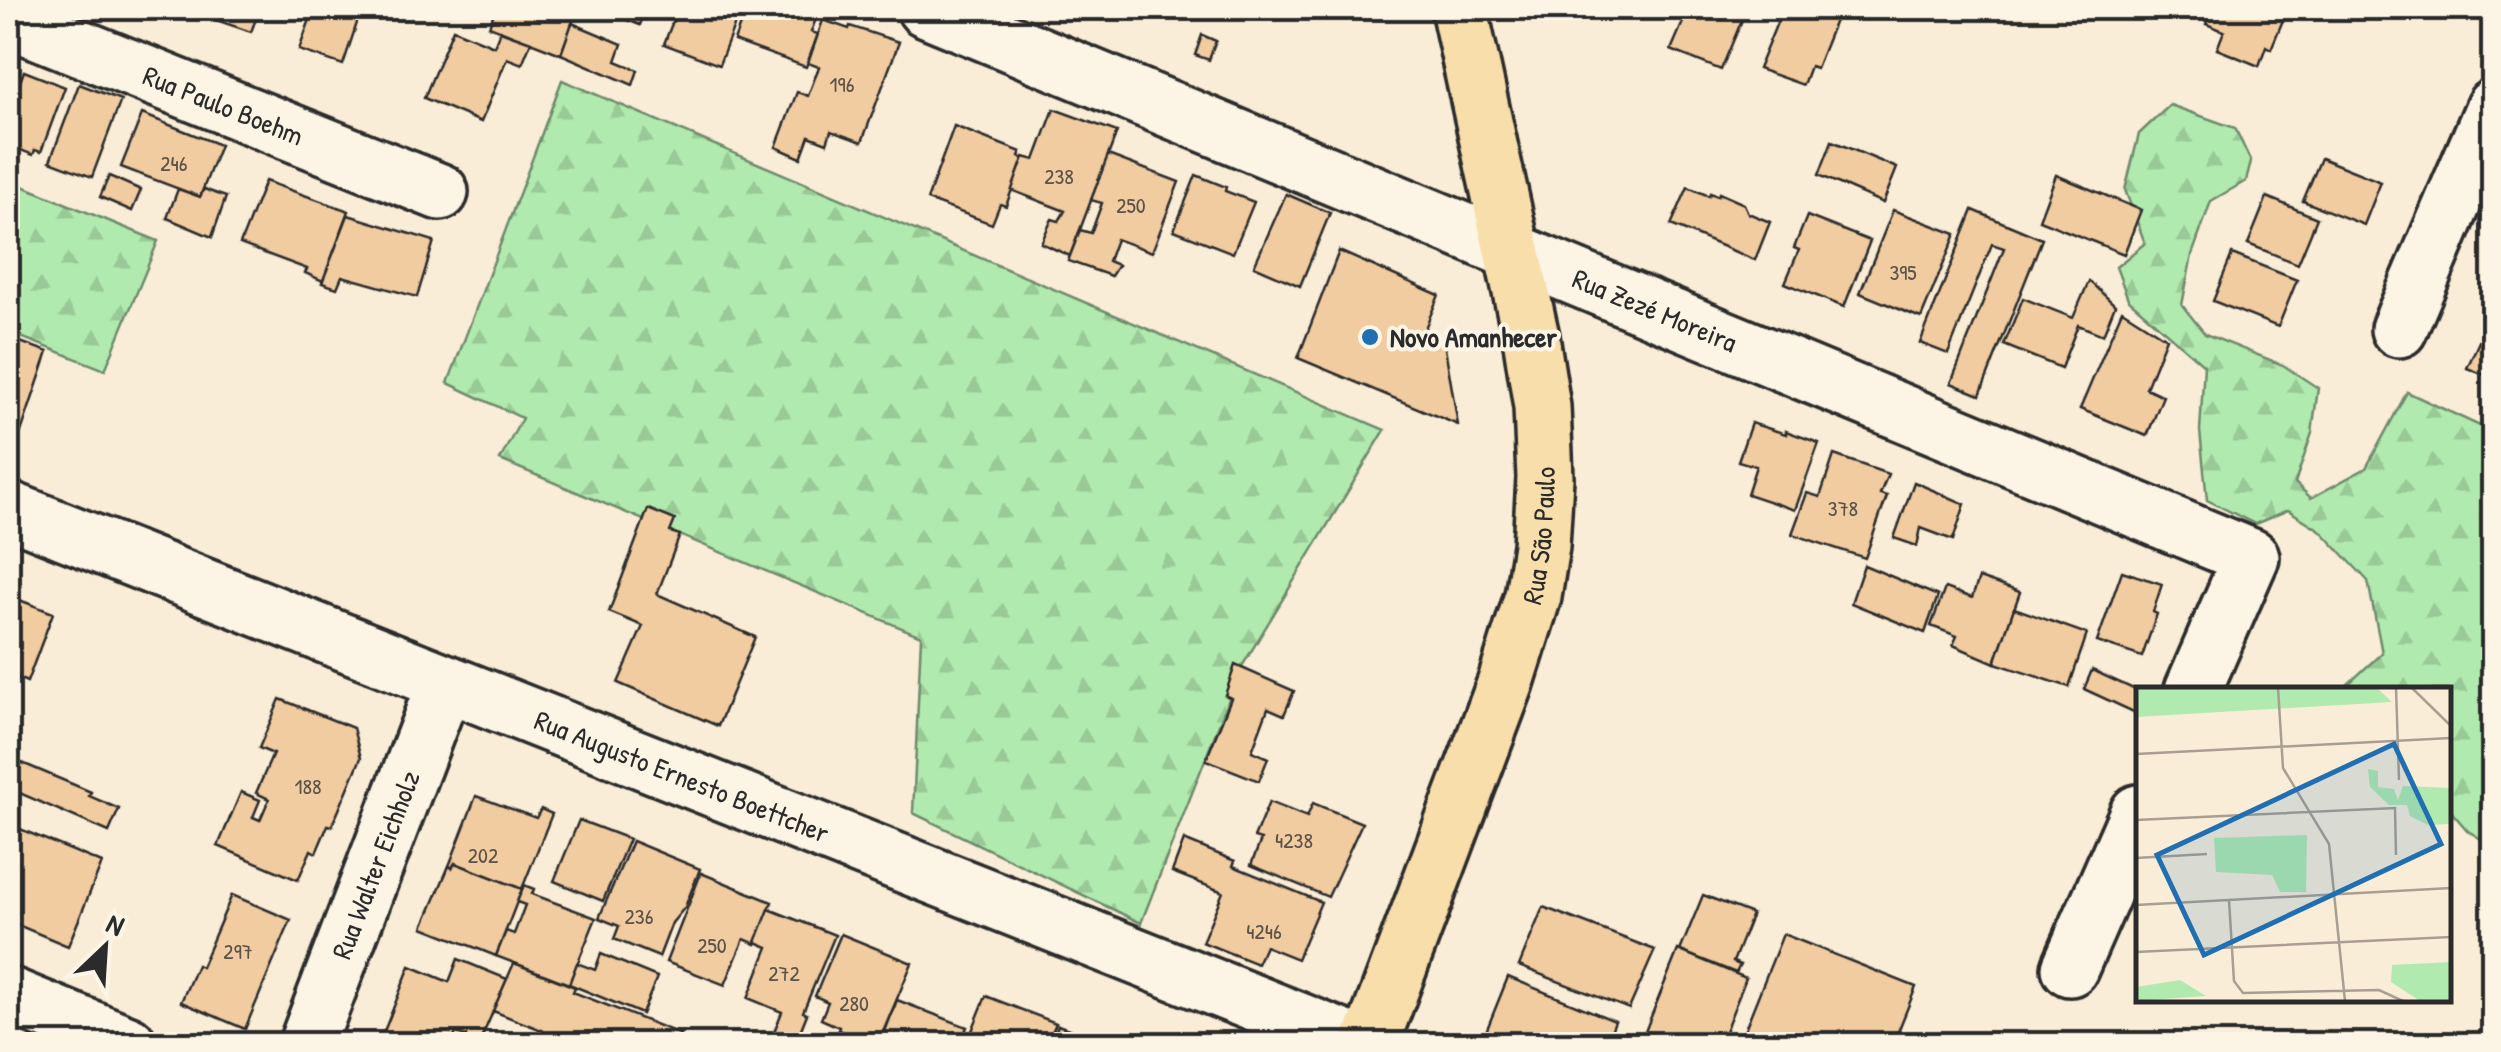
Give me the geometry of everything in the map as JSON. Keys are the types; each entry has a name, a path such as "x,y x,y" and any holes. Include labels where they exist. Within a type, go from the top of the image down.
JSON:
{"main road":[{"name":"Rua São Paulo","path":"1370,1044 1520,641 1541,546 1542,407 1531,337 1459,8"}],"street":[{"name":"Rua Zezé Moreira","path":"925,8 2250,557 2193,687"},
{"name":"Rua Paulo Boehm","path":"8,19 440,192"},
{"path":"2399,330 2494,107"},
{"name":"Rua Augusto Ernesto Boettcher","path":"8,510 1357,1044"},
{"name":"Rua Walter Eichholz","path":"307,1044 445,683"},
{"path":"2070,968 2136,817"},
{"path":"8,995 128,1044"}],"green space":[{"path":"562,80 1385,430 1241,668 1141,923 913,813 921,636 500,460 522,418 448,383"},
{"path":"2170,105 2235,128 2251,162 2246,181 2211,201 2192,255 2182,305 2205,334 2283,365 2318,388 2312,433 2295,483 2311,498 2366,468 2407,392 2493,432 2493,846 2468,831 2451,811 2451,687 2348,684 2382,653 2368,581 2320,530 2288,510 2255,524 2207,500 2200,431 2204,365 2128,299 2116,267 2145,243 2125,190 2139,134"},
{"path":"8,180 158,241 105,370 8,332 8,292 13,277 8,274"}],"building":[{"path":"181,8 260,8 251,32"},
{"path":"314,8 362,8 343,65 299,50"},
{"path":"496,8 545,8 574,19 561,54 489,26"},
{"path":"596,8 661,8 658,18 644,13 640,25"},
{"path":"678,8 741,8 719,65 664,44"},
{"path":"746,8 760,14 763,8 820,8 811,32 818,34 806,67 734,41"},
{"path":"1689,8 1747,8 1721,70 1671,50"},
{"path":"1783,8 1840,8 1816,68 1810,66 1803,85 1758,69"},
{"path":"2213,8 2288,8 2271,49 2266,46 2259,66 2217,49 2224,31 2206,24"},
{"path":"823,20 899,42 862,142 831,131 827,143 809,136 801,158 776,147 797,92 808,96 819,67 808,63"},
{"path":"572,23 622,44 616,61 638,70 633,85 561,54"},
{"path":"453,29 494,46 500,31 531,42 522,64 507,58 481,122 424,98"},
{"path":"1202,35 1216,41 1209,60 1195,55"},
{"path":"24,71 65,87 41,152 35,150 33,155 8,145 8,114"},
{"path":"79,84 121,100 92,177 50,161"},
{"path":"1054,109 1117,132 1070,256 1041,243 1052,219 1059,221 1065,211 1011,190 1024,157 1035,160"},
{"path":"142,114 220,145 200,197 121,167"},
{"path":"954,126 1021,152 1019,156 1023,159 1006,206 1000,204 992,224 927,200"},
{"path":"1832,141 1897,168 1883,203 1819,175"},
{"path":"1108,155 1179,182 1152,252 1116,239 1108,261 1118,265 1111,276 1068,261 1080,230 1091,233 1102,203 1091,200"},
{"path":"2321,158 2381,182 2364,225 2303,201"},
{"path":"1196,175 1254,202 1233,253 1174,230"},
{"path":"2056,175 2141,210 2124,254 2039,220"},
{"path":"109,176 141,190 132,211 100,197"},
{"path":"265,181 349,211 323,281 305,273 307,269 240,244"},
{"path":"1688,187 1709,196 1719,193 1744,204 1748,213 1770,222 1755,260 1671,225"},
{"path":"178,189 200,197 204,189 226,197 212,237 167,218"},
{"path":"1286,194 1330,213 1300,286 1254,266"},
{"path":"2267,197 2317,218 2298,264 2248,244"},
{"path":"1893,210 1956,234 1921,318 1860,293"},
{"path":"1973,210 2042,239 1980,395 1951,383 2004,248 1992,244 1948,354 1920,343"},
{"path":"348,215 434,241 417,297 342,276 337,288 322,283"},
{"path":"1807,216 1870,241 1844,307 1785,283 1799,250 1794,248"},
{"name":"Novo Amanhecer","path":"1339,251 1439,295 1423,333 1444,342 1458,425 1298,358"},
{"path":"2232,254 2297,280 2278,327 2213,301"},
{"path":"2089,281 2115,305 2103,335 2078,325 2061,368 2004,345 2023,298 2073,318"},
{"path":"2122,310 2166,338 2146,388 2163,396 2147,436 2080,409"},
{"path":"2486,326 2494,330 2494,379 2467,368"},
{"path":"9,338 48,352 18,441 8,438"},
{"path":"1751,423 1819,443 1795,510 1747,494 1756,466 1738,461"},
{"path":"1834,455 1888,474 1880,494 1887,496 1865,558 1792,534 1807,493 1820,497"},
{"path":"1914,482 1965,504 1953,540 1921,528 1917,546 1894,538"},
{"path":"648,509 675,520 670,532 680,535 657,594 755,637 718,726 618,683 643,626 609,612"},
{"path":"1864,565 1938,596 1925,633 1851,603"},
{"path":"2122,571 2162,584 2153,612 2157,614 2142,657 2097,642"},
{"path":"1979,578 2020,592 1995,663 1953,645 1957,636 1931,626 1945,588 1972,598"},
{"path":"17,599 53,613 27,682 8,674 8,603 14,606"},
{"path":"2014,608 2087,634 2069,687 1995,663"},
{"path":"1235,665 1294,691 1284,715 1268,708 1252,751 1268,758 1259,781 1206,760 1231,698 1225,695"},
{"path":"2092,670 2136,690 2136,713 2084,689"},
{"path":"280,699 353,728 361,758 332,826 328,825 316,853 311,850 298,880 218,846 241,792 260,800 253,817 260,820 269,799 256,793 273,754 259,748"},
{"path":"8,757 91,792 89,796 119,809 109,832 8,788"},
{"path":"476,796 536,818 541,809 552,814 522,889 455,863 452,868 449,866"},
{"path":"1269,802 1307,817 1313,803 1362,823 1328,897 1251,865 1261,840 1254,838"},
{"path":"579,820 629,839 603,901 554,881"},
{"path":"8,824 102,863 68,946 8,921"},
{"path":"1184,840 1235,861 1233,866 1321,902 1297,959 1265,946 1257,964 1202,942 1223,892 1172,872"},
{"path":"632,841 700,869 659,957 614,939 619,926 599,918"},
{"path":"455,863 522,889 496,956 423,927 449,866 452,868"},
{"path":"701,873 772,902 756,944 744,939 725,985 666,962"},
{"path":"524,885 534,889 532,894 596,918 569,984 496,956 506,931 514,934 525,905 517,902"},
{"path":"232,895 291,920 245,1029 181,1002"},
{"path":"1703,895 1752,914 1733,962 1740,965 1736,973 1680,951"},
{"path":"1543,907 1655,950 1629,1009 1519,966"},
{"path":"769,909 835,935 803,1012 807,1014 795,1044 769,1044 782,1012 748,998 768,947 756,942"},
{"path":"841,934 912,963 878,1044 838,1030 839,1027 821,1019 828,1002 815,996"},
{"path":"1783,934 1916,987 1893,1044 1739,1044"},
{"path":"1678,950 1746,978 1720,1044 1640,1044"},
{"path":"601,954 657,977 642,1014 569,984 577,963 595,970"},
{"path":"458,959 507,979 479,1044 462,1044 466,1036 456,1033 451,1044 379,1044 410,966 449,982"},
{"path":"514,963 575,987 573,992 680,1034 676,1044 533,1044 542,1030 493,1011"},
{"path":"1508,977 1615,1021 1606,1044 1481,1044"},
{"path":"986,996 1056,1023 1047,1044 982,1044 985,1036 972,1031"},
{"path":"897,1000 967,1027 960,1044 881,1042"},
{"path":"1058,1025 1109,1044 1051,1044"}],"place":[{"name":"Novo Amanhecer","path":"1370,337"}]}
